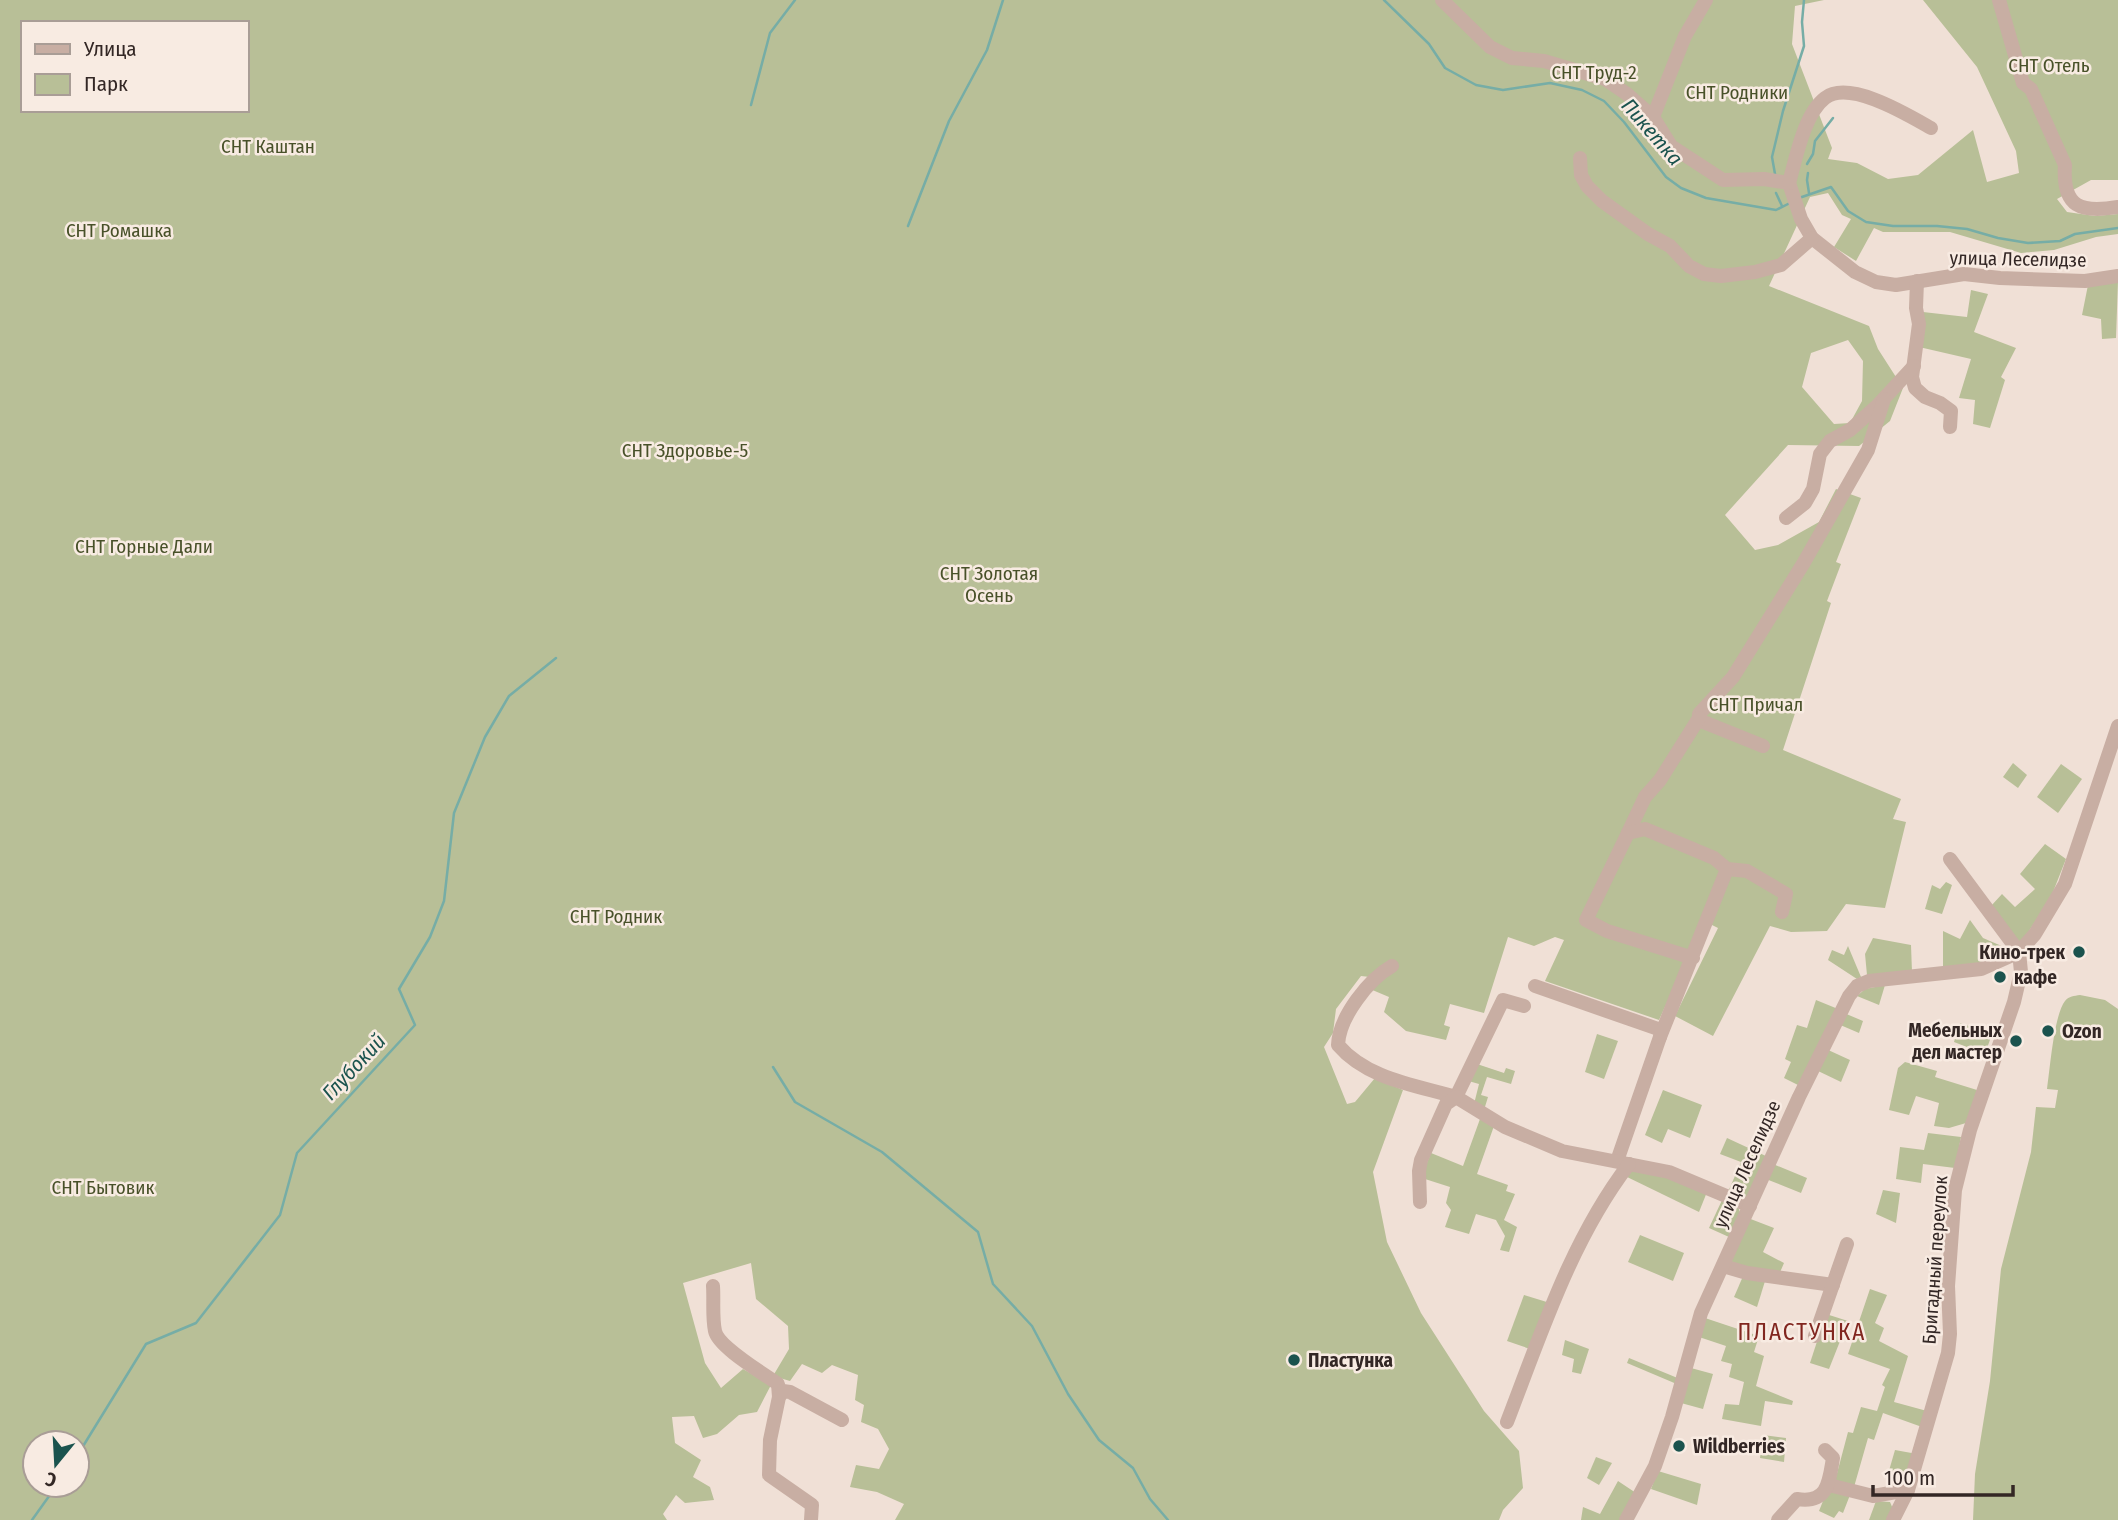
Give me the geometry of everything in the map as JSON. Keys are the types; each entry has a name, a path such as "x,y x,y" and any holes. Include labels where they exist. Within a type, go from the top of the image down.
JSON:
{"street":[{"path":"1442,0 1490,47 1512,58 1544,61 1605,79 1628,94 1653,117 1671,146 1723,180 1764,179 1789,183 1801,140 1812,115 1825,98 1838,92 1853,92 1931,128"},
{"path":"1653,117 1685,36 1706,0"},
{"path":"1999,0 2023,83 2031,89 2065,165 2067,191 2074,203 2085,209 2095,211 2118,207"},
{"path":"1580,158 1581,175 1587,186 1639,227 1671,246 1689,266 1704,274 1721,276 1755,272 1781,265 1812,237"},
{"name":"улица Леселидзе","path":"1789,183 1801,219 1812,237 1854,272 1876,282 1896,285 1964,274 2061,281 2118,276"},
{"path":"1917,281 1916,308 1919,324 1912,377 1915,388 1925,397 1951,411 1950,427"},
{"path":"1786,518 1805,503 1813,489 1820,454 1830,441 1850,430 1884,399 1914,366"},
{"path":"1693,958 1607,931 1586,920 1645,797 1660,780 1701,711 1733,677 1803,564 1868,450 1884,399"},
{"path":"1699,718 1763,746"},
{"name":"улица Леселидзе","path":"1626,1520 1655,1466 1672,1417 1701,1313 1798,1097 1849,996 1857,986 1869,981 1982,969 2019,952 2039,928 2065,884 2118,726"},
{"path":"1628,833 1645,829 1714,858 1727,869 1747,872 1786,894 1782,912"},
{"path":"1950,859 2019,952"},
{"path":"1507,1422 1571,1263 1623,1162 1660,1037 1727,869"},
{"name":"Бригадный переулок","path":"1893,1520 1909,1490 1948,1353 1948,1286 1955,1190 1980,1095 2014,1002 2021,972 2019,952"},
{"path":"1392,966 1371,980 1339,1036 1338,1045 1350,1058 1370,1071 1456,1097 1505,1127 1562,1151 1669,1172 1750,1206"},
{"path":"1535,986 1657,1028 1661,1030 1660,1037"},
{"path":"1420,1202 1421,1160 1446,1104 1456,1097 1503,1000 1524,1006"},
{"path":"1815,1336 1847,1244"},
{"path":"1723,1266 1747,1273 1833,1285"},
{"path":"713,1286 715,1333 725,1348 778,1384 779,1397 770,1440 769,1475 812,1505 811,1520"},
{"path":"779,1397 783,1391 790,1392 842,1420"},
{"path":"1778,1520 1797,1499 1818,1496 1829,1485 1833,1458 1825,1450"},
{"path":"1829,1485 1873,1496 1909,1490"}],"green space":[{"path":"0,0 1824,0 1795,6 1792,44 1832,148 1828,159 1857,163 1888,179 1918,175 1973,130 1987,182 2019,173 2016,151 1977,67 1923,0 2118,0 2118,180 2091,180 2057,199 2067,212 2095,216 2118,214 2118,234 2096,237 2054,250 2021,253 1950,232 1883,232 1874,228 1856,261 1834,247 1851,219 1842,215 1828,193 1810,197 1769,286 1869,326 1878,349 1903,388 1890,421 1859,446 1788,445 1725,515 1755,550 1778,545 1819,522 1836,489 1861,498 1836,562 1841,564 1827,601 1831,603 1783,750 1901,799 1893,819 1906,822 1885,908 1846,904 1827,931 1791,932 1770,926 1713,1036 1675,1016 1718,928 1708,923 1659,1020 1545,981 1564,940 1555,937 1534,946 1508,937 1484,1013 1450,1004 1444,1025 1450,1027 1446,1040 1406,1031 1384,1012 1389,997 1370,989 1379,978 1361,976 1336,1009 1333,1033 1324,1047 1347,1104 1355,1102 1375,1078 1403,1090 1373,1172 1387,1242 1421,1313 1484,1411 1519,1451 1523,1488 1503,1510 1499,1520 895,1520 904,1504 877,1492 850,1487 856,1465 879,1469 889,1449 878,1429 861,1422 864,1405 855,1400 858,1375 832,1365 822,1373 802,1364 790,1381 773,1376 789,1349 788,1326 756,1299 751,1263 683,1283 705,1363 721,1388 743,1369 771,1385 757,1412 739,1415 717,1434 703,1438 694,1416 672,1417 675,1443 701,1460 693,1477 710,1487 714,1500 685,1503 676,1495 663,1514 667,1520 0,1520","holes":["1848,340 1863,361 1862,401 1850,423 1834,424 1802,387 1811,353"]},
{"path":"2118,281 2116,338 2102,339 2101,319 2082,315 2088,285"},
{"path":"1971,290 1988,294 1974,332 2016,348 2001,377 2005,380 1990,428 1973,424 1975,400 1959,398 1971,359 1919,347 1923,312 1967,317"},
{"path":"2013,763 2027,775 2018,788 2003,777"},
{"path":"2061,764 2082,779 2058,813 2037,797"},
{"path":"2045,844 2066,859 2051,897 2020,945 1991,906 2002,894 2015,907 2035,889 2020,874"},
{"path":"1946,882 1952,885 1942,914 1925,909 1932,885 1940,889"},
{"path":"1970,920 1983,938 2011,950 1978,965 1943,967 1943,931 1960,939"},
{"path":"1873,938 1911,945 1912,972 1867,975 1865,954"},
{"path":"1848,946 1861,977 1857,979 1828,960 1832,950 1844,955"},
{"path":"1885,985 1879,1005 1857,996 1865,989"},
{"path":"2080,995 2105,1000 2118,1009 2118,1520 1973,1520 1975,1474 1990,1381 2001,1269 2031,1152 2036,1107 2055,1108 2058,1090 2047,1089 2058,1018 2067,999"},
{"path":"1816,1000 1838,1009 1800,1086 1784,1078 1791,1062 1785,1059 1797,1025 1807,1028"},
{"path":"1844,1013 1863,1021 1859,1033 1838,1024"},
{"path":"1960,1023 1992,1034 1985,1054 1954,1042"},
{"path":"1597,1034 1618,1041 1604,1079 1585,1072"},
{"path":"1826,1049 1850,1060 1841,1082 1816,1070"},
{"path":"1905,1062 1937,1071 1935,1077 1977,1090 1966,1123 1949,1128 1934,1126 1939,1103 1916,1096 1909,1115 1889,1110 1898,1068"},
{"path":"1474,1063 1504,1073 1506,1068 1515,1071 1511,1084 1487,1077 1481,1095 1488,1097 1484,1110 1474,1104 1479,1084 1465,1080"},
{"path":"1663,1090 1702,1105 1690,1138 1668,1129 1662,1143 1645,1135"},
{"path":"1480,1119 1494,1126 1477,1174 1508,1185 1506,1191 1515,1194 1504,1220 1517,1227 1509,1252 1500,1250 1505,1236 1496,1220 1476,1214 1469,1234 1445,1227 1451,1210 1446,1203 1450,1187 1425,1179 1424,1170 1431,1153 1463,1166"},
{"path":"1928,1133 1961,1137 1955,1168 1923,1164 1921,1183 1896,1179 1900,1147 1924,1150"},
{"path":"1727,1138 1768,1157 1748,1200 1728,1192 1741,1162 1720,1154"},
{"path":"1773,1164 1807,1178 1801,1193 1766,1179"},
{"path":"1629,1167 1668,1177 1707,1192 1699,1212 1623,1175"},
{"path":"1883,1190 1900,1193 1896,1223 1876,1214"},
{"path":"1723,1198 1737,1204 1740,1212 1729,1237 1709,1228"},
{"path":"1748,1218 1774,1228 1763,1252 1784,1263 1778,1277 1727,1264"},
{"path":"1640,1235 1684,1253 1673,1281 1628,1262"},
{"path":"1744,1274 1766,1278 1757,1307 1734,1297"},
{"path":"1870,1289 1887,1295 1875,1323 1884,1328 1879,1341 1908,1356 1894,1402 1927,1411 1922,1427 1883,1413 1874,1440 1868,1438 1854,1487 1835,1481 1848,1432 1853,1433 1861,1407 1877,1411 1885,1387 1882,1385 1890,1369 1848,1354"},
{"path":"1524,1295 1550,1303 1533,1350 1507,1341"},
{"path":"1826,1314 1848,1321 1829,1369 1810,1363"},
{"path":"1705,1318 1759,1336 1754,1352 1764,1356 1756,1386 1793,1401 1792,1405 1765,1401 1761,1426 1722,1419 1725,1404 1739,1405 1744,1382 1729,1377 1732,1364 1721,1361 1726,1346 1699,1337"},
{"path":"1565,1340 1589,1349 1581,1374 1572,1372 1574,1359 1562,1355"},
{"path":"1629,1358 1680,1379 1679,1385 1627,1363"},
{"path":"1691,1368 1713,1374 1703,1409 1681,1403"},
{"path":"1763,1435 1786,1438 1784,1462 1760,1458"},
{"path":"1895,1450 1917,1454 1906,1488 1889,1491 1886,1481"},
{"path":"1596,1457 1612,1463 1599,1485 1587,1478"},
{"path":"1658,1471 1701,1484 1697,1505 1651,1489"},
{"path":"1618,1481 1636,1493 1620,1520 1581,1520 1583,1507 1600,1514"},
{"path":"1831,1490 1850,1495 1843,1513 1839,1511 1834,1518 1819,1511 1825,1496"},
{"path":"1876,1501 1890,1502 1893,1509 1887,1520 1869,1520"}],"waterway":[{"path":"751,105 770,33 795,0"},
{"path":"908,226 949,121 987,50 1003,0"},
{"name":"Пикетка","path":"1384,0 1429,44 1445,68 1476,85 1503,90 1550,83 1582,90 1604,101 1624,122 1666,177 1681,188 1706,198 1776,210 1790,203"},
{"path":"1775,174 1772,157 1783,111 1804,46 1804,0"},
{"path":"1807,164 1813,154 1815,141 1833,118"},
{"path":"1808,173 1809,193"},
{"name":"Пикетка","path":"1799,198 1831,187 1848,211 1866,222 1893,226 1967,229 2028,243 2060,241 2075,234 2118,228"},
{"path":"1776,193 1782,206"},
{"name":"Глубокий","path":"91,1433 146,1344 196,1323 280,1215 297,1153 415,1025 399,989 430,937 444,901 454,813 485,737 509,696 556,658"},
{"path":"773,1067 795,1102 882,1152 978,1232 993,1284 1032,1326 1068,1394 1099,1440 1133,1468 1150,1499 1168,1520"},
{"name":"Глубокий","path":"32,1520 47,1499"}],"place":[{"name":"Кино-трек","path":"2079,952"},
{"name":"кафе","path":"2000,977"},
{"name":"Ozon","path":"2048,1031"},
{"name":"Мебельных дел мастер","path":"2016,1041"},
{"name":"Пластунка","path":"1294,1360"},
{"name":"Wildberries","path":"1679,1446"}],"district":[{"name":"ПЛАСТУНКА","path":"1802,1332"}],"park label":[{"name":"СНТ Отель","path":"2049,65"},
{"name":"СНТ Труд-2","path":"1594,72"},
{"name":"СНТ Родники","path":"1737,92"},
{"name":"СНТ Каштан","path":"268,146"},
{"name":"СНТ Ромашка","path":"119,230"},
{"name":"СНТ Здоровье-5","path":"685,450"},
{"name":"СНТ Горные Дали","path":"144,546"},
{"name":"СНТ Золотая Осень","path":"989,584"},
{"name":"СНТ Причал","path":"1756,704"},
{"name":"СНТ Родник","path":"616,916"},
{"name":"СНТ Бытовик","path":"103,1187"}]}
